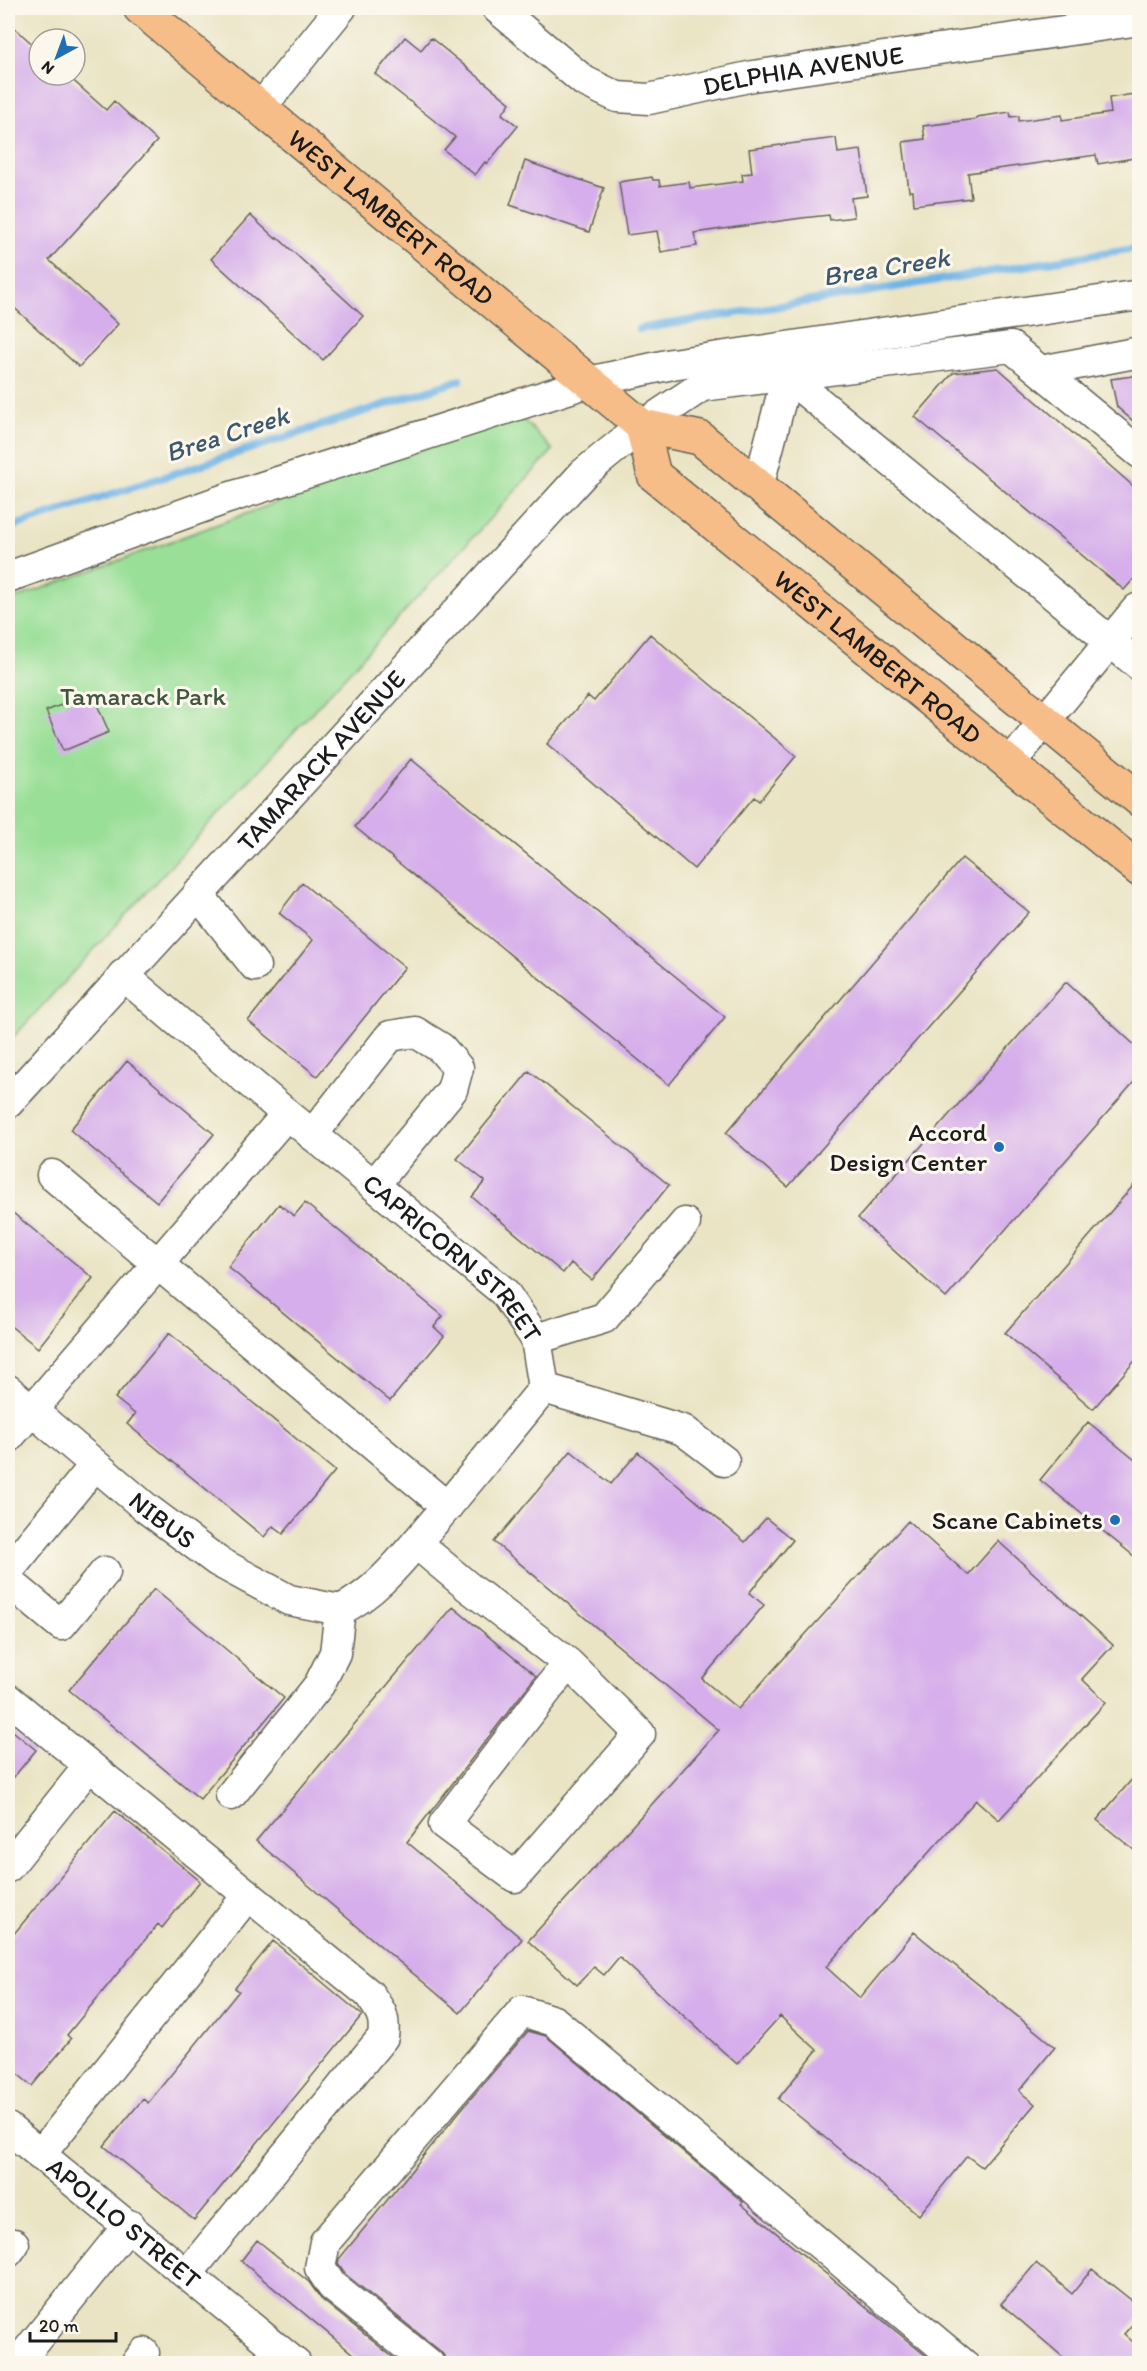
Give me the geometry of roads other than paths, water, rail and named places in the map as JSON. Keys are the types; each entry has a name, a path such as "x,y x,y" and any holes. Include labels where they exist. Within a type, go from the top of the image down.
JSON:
{"main road":[{"name":"WEST LAMBERT ROAD","path":"140,8 642,426 700,438 1140,800"},
{"name":"WEST LAMBERT ROAD","path":"642,426 654,475 1140,870"}],"street":[{"path":"261,107 341,8"},
{"name":"DELPHIA AVENUE","path":"497,8 584,81 618,97 649,99 753,76 1140,20"},
{"path":"8,577 228,498 589,382 672,364 1140,295"},
{"name":"TAMARACK AVENUE","path":"8,1103 582,474 642,426 702,386 1011,347 1140,453"},
{"path":"1041,371 1140,352"},
{"path":"758,487 787,376 1140,666"},
{"path":"1010,763 1139,605"},
{"path":"198,894 255,966"},
{"name":"CAPRICORN STREET","path":"123,975 312,1135 504,1292 536,1339 544,1388"},
{"path":"312,1135 390,1036 415,1032 441,1048 458,1068 452,1090 374,1185"},
{"path":"8,1438 287,1114"},
{"path":"52,1175 447,1507"},
{"path":"536,1339 604,1318 685,1223"},
{"path":"231,1795 319,1685 335,1653 340,1610 358,1602 416,1543 544,1388 683,1430 724,1461"},
{"name":"NIBUS","path":"8,1390 146,1508 217,1562 289,1600 340,1610"},
{"path":"8,1571 95,1466"},
{"path":"416,1543 467,1586 568,1663 640,1734 515,1877 444,1824 568,1663"},
{"path":"8,1581 61,1625 105,1572"},
{"path":"8,1699 369,1994 381,2011 385,2022 383,2037 187,2274"},
{"path":"8,1867 89,1766"},
{"path":"40,2155 248,1895"},
{"path":"429,2364 332,2286 320,2268 325,2242 522,2012 555,2020 963,2364"},
{"name":"APOLLO STREET","path":"8,2128 296,2364"},
{"path":"17,2364 129,2225"}],"waterway":[{"name":"Brea Creek","path":"639,329 1140,247"},
{"name":"Brea Creek","path":"8,528 460,380"}],"place":[{"name":"Accord Design Center","path":"999,1147"},
{"name":"Scane Cabinets","path":"1115,1520"}],"park label":[{"name":"Tamarack Park","path":"143,696"}]}
